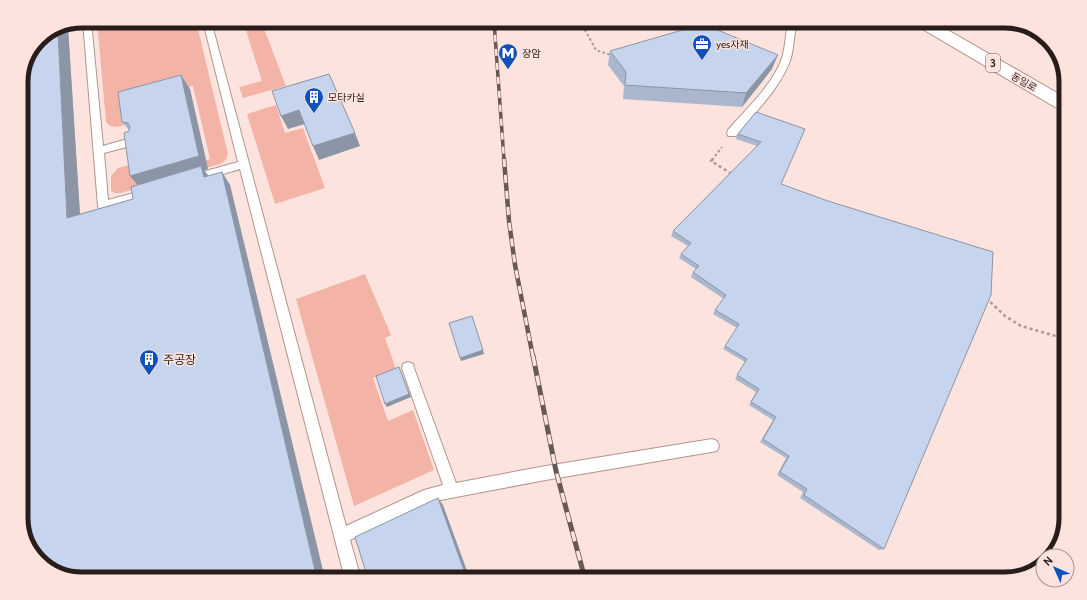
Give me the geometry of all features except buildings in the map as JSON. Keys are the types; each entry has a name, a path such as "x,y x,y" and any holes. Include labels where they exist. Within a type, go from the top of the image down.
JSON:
{"main road":[{"name":"동일로","path":"932,28 1059,102"}],"lane":[{"path":"88,28 103,206 155,191"},
{"path":"209,28 243,164 351,572"},
{"path":"732,133 775,81 786,58 791,28"},
{"path":"98,151 134,141"},
{"path":"184,182 243,164"},
{"path":"408,368 452,491"},
{"path":"341,536 429,495 540,474 712,446"}],"path":[{"path":"584,28 596,50 615,57"},
{"path":"732,133 711,161 736,176"},
{"path":"983,296 1005,316 1021,326 1059,337"}],"shaded area":[{"path":"98,28 198,28 228,154 226,160 220,164 121,193 115,193 111,191 111,176 118,168 133,164 136,182 210,159 193,86 125,104 128,124 117,127 110,126 106,122"},
{"path":"245,28 264,28 286,86 243,98 239,87 262,81"},
{"path":"276,105 285,133 303,128 325,188 275,204 247,114"},
{"path":"365,274 391,335 385,338 396,369 373,378 388,421 413,410 434,470 354,506 296,299"}],"railway":[{"path":"495,28 504,160"},
{"path":"504,159 509,221 515,265 533,357"},
{"path":"533,356 556,471 583,572"}],"place":[{"name":"yes자재","path":"702,61"},
{"name":"장암","path":"508,70"},
{"name":"모타카실","path":"314,114"},
{"name":"주공장","path":"149,376"}]}
